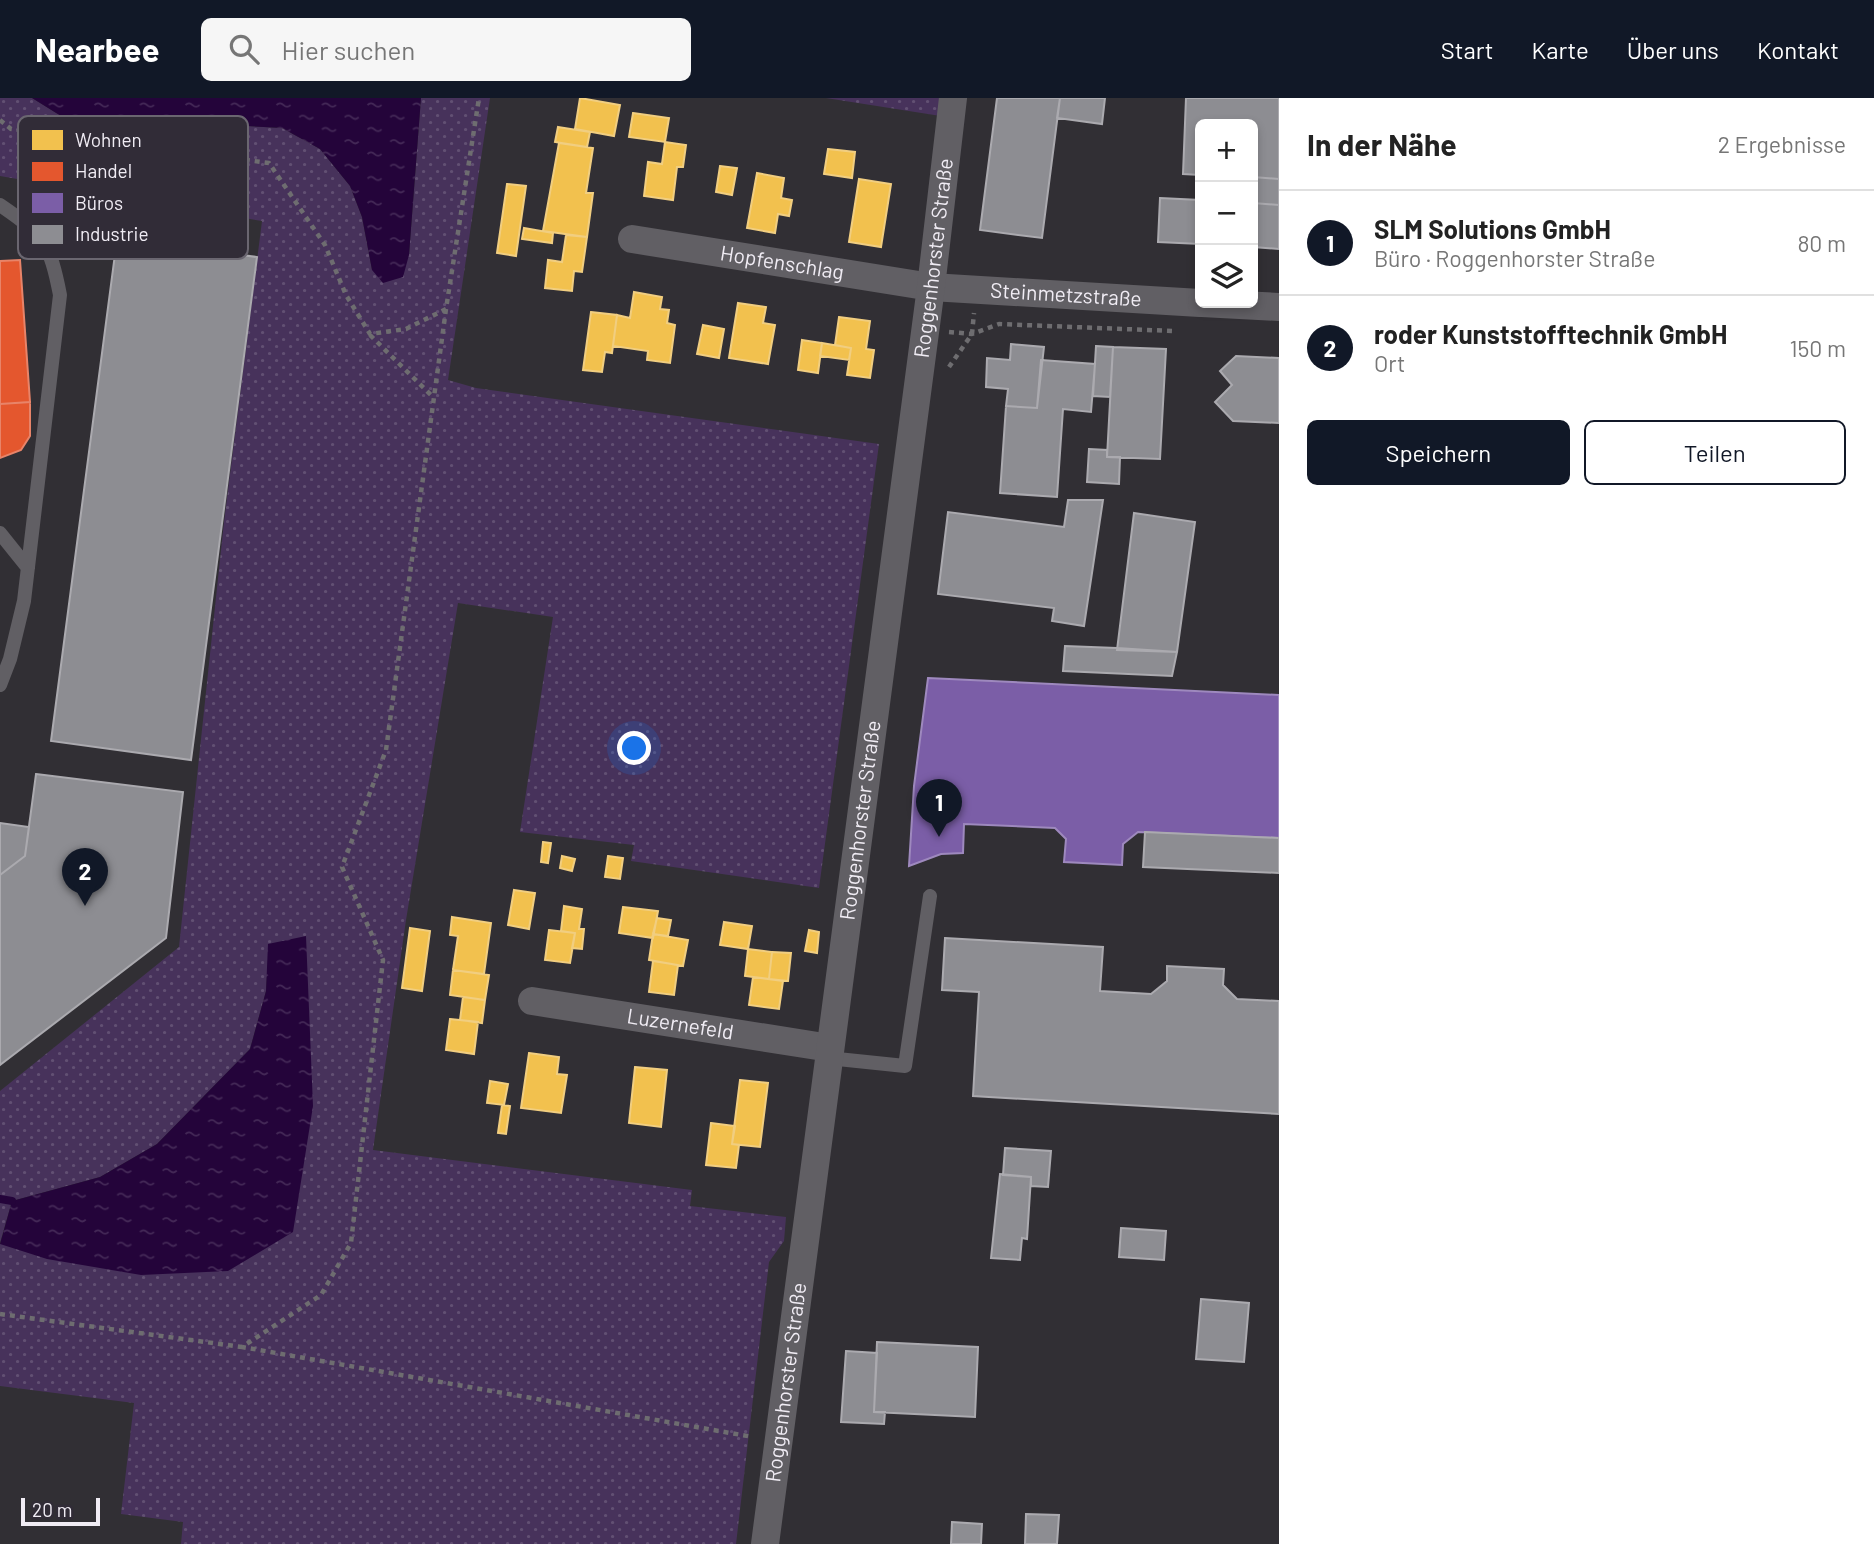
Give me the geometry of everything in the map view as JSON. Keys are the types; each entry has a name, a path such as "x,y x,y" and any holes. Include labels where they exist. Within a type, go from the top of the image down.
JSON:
{"street":[{"name":"Roggenhorster Straße","path":"765,1544 931,286 953,98"},
{"name":"Hopfenschlag","path":"632,239 931,286"},
{"name":"Steinmetzstraße","path":"931,286 1195,303"},
{"name":"Steinmetzstraße","path":"1258,306 1279,307"},
{"name":"Luzernefeld","path":"532,1001 829,1053"}],"lane":[{"path":"0,205 18,217"},
{"path":"0,685 10,659 24,601 60,295 53,259"},
{"path":"0,533 28,568"},
{"path":"829,1053 905,1066 930,896"}],"path":[{"path":"242,1347 321,1295 351,1243 383,960 342,867 386,750 432,396 479,98"},
{"path":"0,120 11,130 18,131"},
{"path":"248,160 270,163 325,245 346,295 370,334 432,396"},
{"path":"370,334 406,329 446,309"},
{"path":"925,330 972,334 999,324 1183,332"},
{"path":"0,1314 242,1347 779,1441"}],"shaded area":[{"path":"0,98 32,98 61,116 18,116 18,179 0,176"},
{"path":"421,98 490,98 448,380 476,388 879,444 819,888 631,861 634,845 520,832 553,617 458,603 406,920 373,1150 692,1190 690,1206 786,1217 784,1241 769,1262 736,1544 181,1544 183,1522 121,1514 134,1403 0,1386 0,1244 293,1232 269,944 266,991 250,1049 157,1144 100,1177 12,1201 0,1243 0,1091 179,947 224,522 262,221 248,219 248,126 282,128 320,149 350,186 362,217 372,270 409,255"},
{"path":"826,98 949,98 947,117"}],"water":[{"path":"32,98 421,98 409,255 403,277 383,283 372,270 362,217 350,186 320,149 282,128 248,126 248,116 61,116"},
{"path":"306,936 313,1106 293,1232 228,1271 141,1275 47,1259 0,1244 12,1201 100,1177 157,1144 250,1049 266,991 268,944"}],"building: Wohnen":[{"path":"580,98 620,105 614,136 575,129"},
{"path":"633,113 669,118 665,142 629,137"},
{"path":"558,127 590,132 587,147 555,142"},
{"path":"665,142 686,145 683,167 677,167 673,200 644,196 648,162 662,164"},
{"path":"559,143 593,148 586,193 593,193 587,237 543,231"},
{"path":"828,149 855,152 852,178 824,174"},
{"path":"720,166 737,168 732,195 716,192"},
{"path":"757,173 784,178 781,198 792,200 789,216 778,214 775,233 747,228"},
{"path":"859,179 891,184 881,247 849,242"},
{"path":"507,184 526,186 516,256 497,253"},
{"path":"524,228 553,233 552,243 522,239"},
{"path":"566,235 587,237 582,272 574,271 572,291 545,288 548,260 562,262"},
{"path":"634,292 662,297 660,309 669,310 667,323 675,325 670,363 647,360 648,351 613,346 617,315 630,318"},
{"path":"738,303 766,307 763,323 775,325 768,364 729,358"},
{"path":"591,312 617,315 612,353 605,352 602,372 583,370"},
{"path":"839,317 870,321 866,349 874,350 870,378 847,375 851,348 835,345"},
{"path":"703,325 724,329 719,358 697,354"},
{"path":"802,340 822,343 818,373 798,370"},
{"path":"822,343 851,348 849,360 820,356"},
{"path":"543,842 551,843 548,863 541,862"},
{"path":"562,856 575,859 572,871 560,868"},
{"path":"608,856 623,858 620,879 605,877"},
{"path":"514,890 535,893 529,929 508,925"},
{"path":"564,906 582,909 579,929 584,929 582,949 572,948 575,933 561,931"},
{"path":"623,907 658,911 653,938 619,933"},
{"path":"452,917 491,923 484,974 453,970 458,936 450,935"},
{"path":"657,918 671,920 668,936 653,934"},
{"path":"724,922 752,926 748,949 720,945"},
{"path":"410,928 430,931 422,991 402,988"},
{"path":"549,930 575,933 570,963 545,960"},
{"path":"809,930 819,932 817,953 805,951"},
{"path":"653,934 688,940 683,966 649,960"},
{"path":"748,949 772,952 769,979 745,976"},
{"path":"772,952 791,953 788,981 769,979"},
{"path":"653,961 678,965 674,995 649,992"},
{"path":"453,970 489,975 485,1000 450,995"},
{"path":"753,977 783,981 779,1009 749,1005"},
{"path":"463,997 485,1000 482,1023 460,1020"},
{"path":"450,1019 478,1022 474,1054 446,1050"},
{"path":"529,1053 559,1057 557,1074 567,1075 561,1113 521,1108"},
{"path":"635,1067 667,1070 661,1127 629,1123"},
{"path":"740,1080 768,1083 760,1147 732,1144"},
{"path":"490,1081 508,1084 504,1105 487,1103"},
{"path":"502,1105 510,1106 506,1134 498,1133"},
{"path":"711,1123 735,1126 732,1144 739,1145 736,1168 706,1165"}],"building: Handel":[{"path":"20,260 30,402 0,404 0,261"},
{"path":"30,402 30,436 21,450 0,458 0,404"}],"building: Büros":[{"path":"928,678 1279,695 1279,838 1138,832 1123,844 1122,865 1064,862 1066,839 1055,828 964,824 963,853 941,854 909,866 914,786"}],"building: Industrie":[{"path":"997,98 1060,98 1042,238 980,230"},
{"path":"1060,98 1105,98 1102,124 1057,118"},
{"path":"1186,98 1279,98 1279,179 1258,177 1258,119 1195,119 1195,175 1183,174"},
{"path":"1258,177 1279,179 1279,205 1258,203"},
{"path":"1160,198 1195,200 1195,244 1158,242"},
{"path":"1258,203 1279,205 1279,249 1258,247"},
{"path":"257,257 191,760 51,741 114,259"},
{"path":"1011,344 1044,347 1037,408 1006,406 1008,389 986,387 987,358 1010,360"},
{"path":"1096,346 1113,347 1110,397 1093,396"},
{"path":"1113,347 1166,349 1160,459 1107,457"},
{"path":"1236,356 1279,358 1279,423 1233,421 1215,402 1232,385 1220,371"},
{"path":"1041,360 1095,364 1091,412 1063,409 1057,497 1000,493 1006,406 1037,408"},
{"path":"1089,449 1107,450 1107,457 1120,457 1119,484 1087,482"},
{"path":"1068,500 1103,500 1084,626 1052,621 1054,608 938,594 948,512 1064,527"},
{"path":"1134,513 1195,522 1177,652 1117,650"},
{"path":"1065,646 1177,652 1172,676 1063,671"},
{"path":"36,774 183,792 166,938 0,1065 0,875 25,856"},
{"path":"0,823 29,827 25,856 0,875"},
{"path":"1145,832 1279,838 1279,873 1143,867"},
{"path":"945,938 1103,947 1100,991 1151,994 1167,981 1167,966 1224,969 1223,985 1237,999 1279,1001 1279,1114 973,1096 979,992 942,990"},
{"path":"1005,1148 1051,1151 1048,1187 1031,1186 1031,1177 1003,1175"},
{"path":"1000,1174 1031,1177 1027,1239 1022,1238 1020,1260 991,1258"},
{"path":"1121,1228 1166,1231 1164,1260 1119,1257"},
{"path":"1201,1299 1249,1303 1244,1362 1196,1359"},
{"path":"877,1342 978,1347 975,1417 874,1412"},
{"path":"846,1351 877,1353 874,1412 885,1412 884,1424 841,1422"},
{"path":"1026,1514 1059,1515 1057,1544 1025,1544"},
{"path":"952,1522 982,1524 981,1544 951,1544"}],"waterway":[{"path":"0,1199 12,1201"}],"place":[{"name":"SLM Solutions GmbH","path":"939,837"},
{"name":"roder Kunststofftechnik GmbH","path":"85,906"}]}
